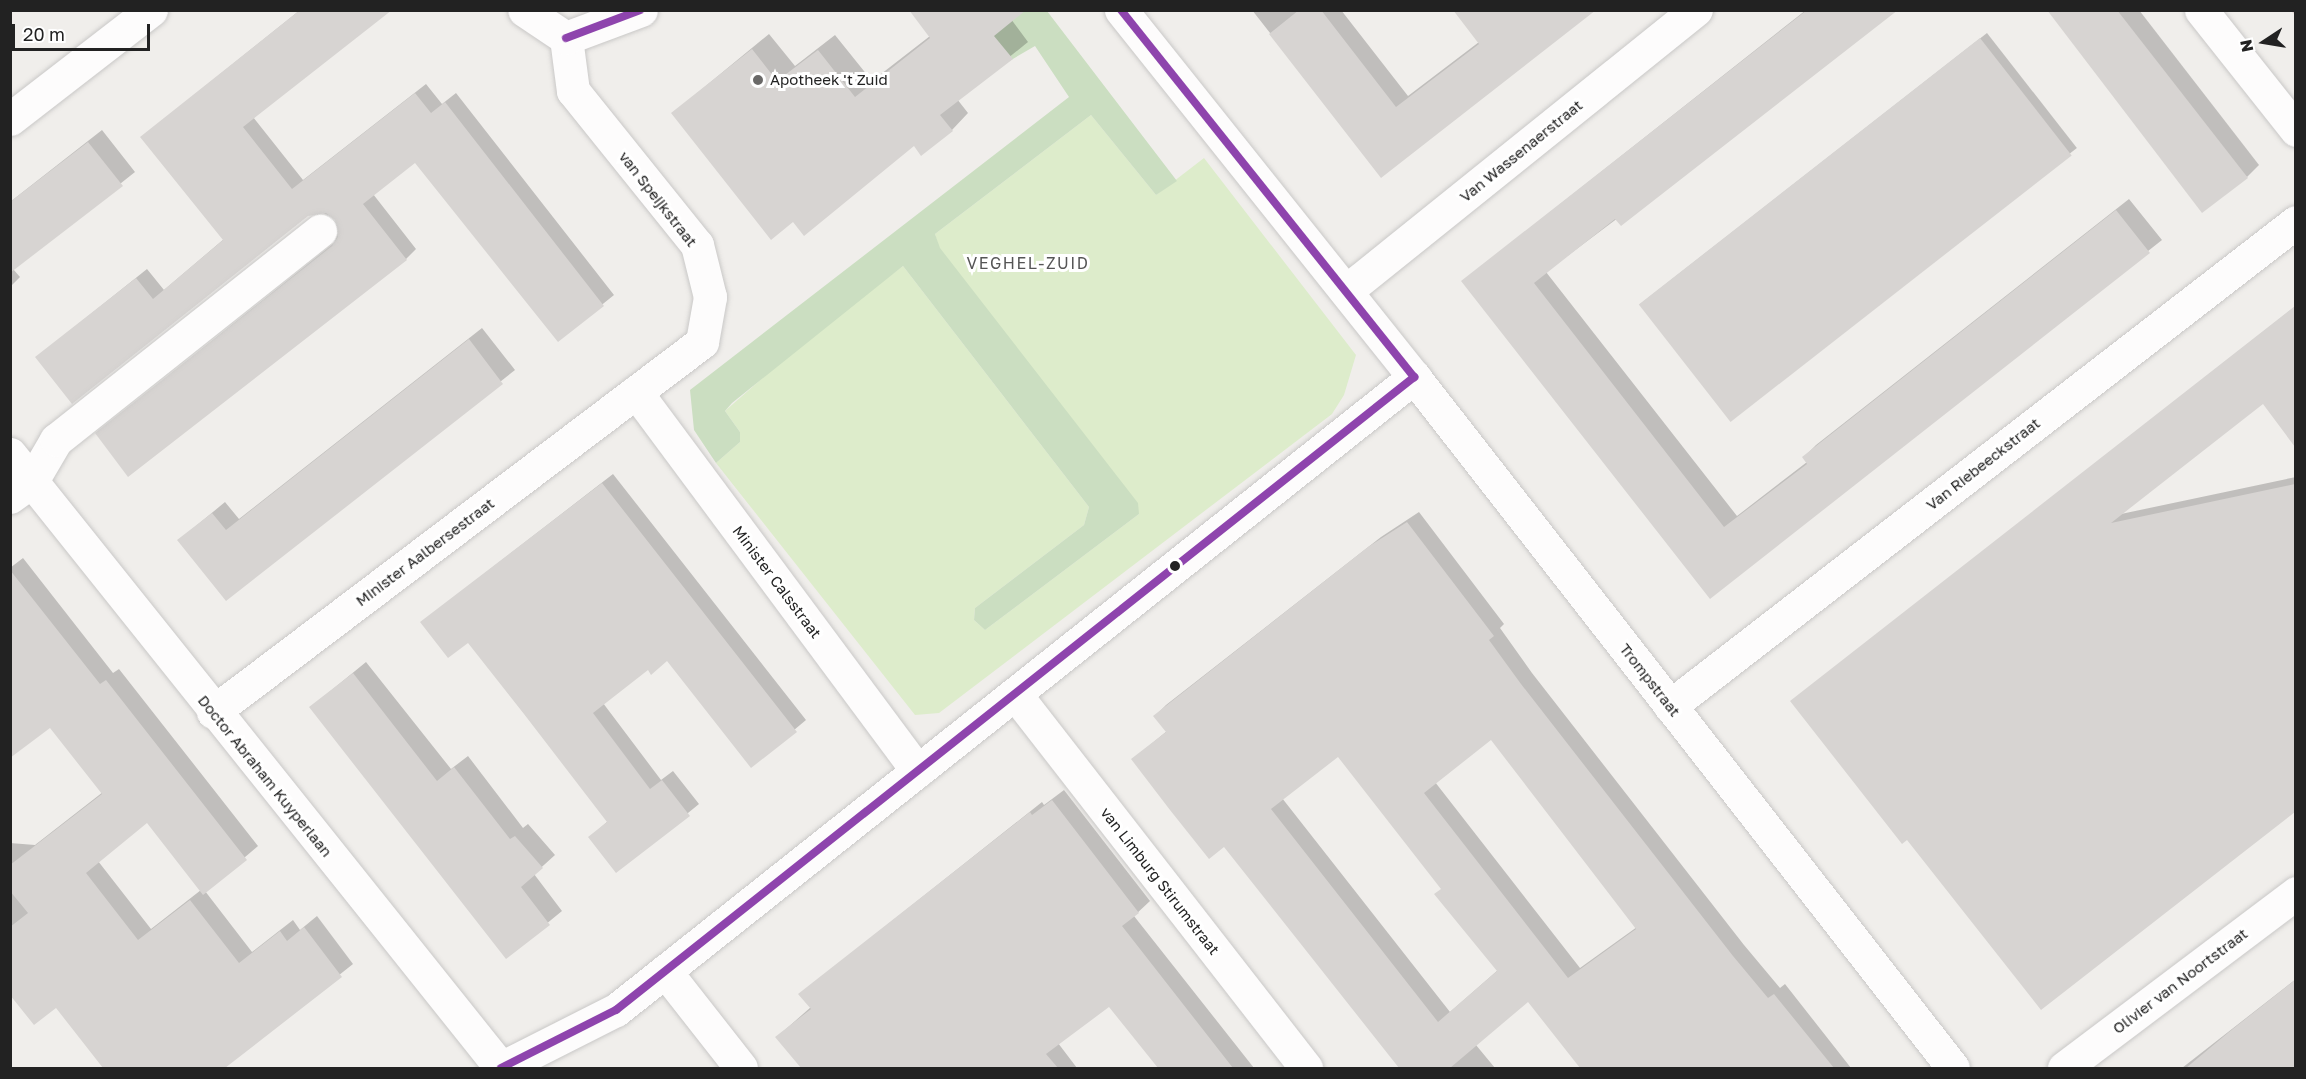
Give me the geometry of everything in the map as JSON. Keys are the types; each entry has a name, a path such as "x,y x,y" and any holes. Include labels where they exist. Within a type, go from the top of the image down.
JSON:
{"street":[{"path":"10,119 151,10"},
{"path":"524,10 566,38 641,10"},
{"name":"Trompstraat","path":"1121,10 1414,377 1953,1068"},
{"name":"Van Wassenaerstraat","path":"1346,291 1696,10"},
{"path":"2201,10 2295,130"},
{"name":"van Speijkstraat","path":"566,38 573,91 697,245 710,297 702,342 636,392"},
{"name":"Van Riebeeckstraat","path":"1670,706 2295,222"},
{"path":"21,489 56,440 320,231"},
{"path":"501,1068 616,1010 1414,377"},
{"name":"Minister Aalbersestraat","path":"213,712 636,392"},
{"name":"Minister Calsstraat","path":"636,392 917,771"},
{"name":"Doctor Abraham Kuyperlaan","path":"10,454 21,489 213,712 501,1068"},
{"name":"van Limburg Stirumstraat","path":"1015,694 1306,1068"},
{"name":"Olivier van Noortstraat","path":"2064,1068 2295,893"},
{"path":"665,971 741,1068"}],"green space":[{"path":"1010,11 1047,11 1177,181 1156,195 1091,115 935,234 940,248 1138,503 1139,514 985,630 974,620 975,608 1084,525 1089,507 903,266 732,403 725,411 740,432 740,442 716,463 694,430 690,390 1069,97 1035,46 999,67 976,35"},
{"path":"1091,115 1156,195 1204,158 1356,355 1344,395 1332,414 939,713 915,715 716,463 740,442 740,432 725,411 815,332 903,266 1089,507 1084,525 975,608 974,620 985,630 1139,514 939,248 935,234"}],"building":[{"path":"300,10 392,10 243,127 292,189 415,93 431,113 445,102 604,306 558,342 415,163 363,204 407,260 128,477 95,433 332,246 338,237 335,220 326,213 308,216 72,404 35,357 136,278 153,299 223,240 140,137"},
{"path":"909,10 1026,10 994,36 1013,59 940,115 953,131 921,156 914,146 804,236 793,222 771,240 671,113 752,49 777,81 818,50 855,97 930,38"},
{"path":"1299,10 1321,10 1396,107 1479,44 1453,10 1596,10 1381,178 1269,34"},
{"path":"1807,10 1898,10 1621,226 1615,219 1534,283 1724,527 1807,464 1802,457 2116,210 2150,253 1710,599 1461,281"},
{"path":"2047,10 2117,10 2248,178 2202,213"},
{"path":"1980,38 2072,155 1731,422 1639,305"},
{"path":"88,142 123,186 10,273 10,202"},
{"path":"2295,306 2295,447 2263,404 2111,523 2295,484 2295,812 2041,1010 1907,840 1902,844 1790,701"},
{"path":"469,339 503,384 226,601 177,540 212,513 226,530"},
{"path":"602,483 797,732 751,768 667,661 651,675 648,670 593,713 650,789 662,780 690,816 616,873 588,837 607,822 524,714 468,643 448,658 420,622"},
{"path":"1407,522 1494,636 1489,640 1521,684 1733,956 1768,998 1774,994 1834,1068 1580,1068 1528,1002 1450,1068 1399,1068 1224,847 1209,859 1131,759 1166,732 1153,716 1368,547","holes":["1491,740 1636,929 1568,978 1424,793","1338,757 1441,889 1434,894 1497,971 1438,1022 1271,809"]},
{"path":"10,570 100,684 106,680 247,860 203,895 147,823 86,873 138,940 190,900 239,963 280,931 287,941 304,927 342,977 225,1068 103,1068 56,1008 34,1025 10,995 10,927 28,913 10,891 10,865 102,794 50,728 10,758"},
{"path":"353,673 437,781 454,767 510,839 515,836 543,868 521,887 550,925 506,959 309,707"},
{"path":"1052,800 1139,913 1122,926 1233,1068 1158,1068 1109,1007 1046,1054 1058,1068 801,1068 775,1037 811,1009 798,994 1030,812 1032,815"},
{"path":"2295,980 2295,1068 2186,1068 2229,1032"}],"transit line":[{"path":"566,38 640,10"},
{"path":"1121,10 1414,377"},
{"path":"501,1068 616,1010 1414,377"}],"place":[{"name":"Apotheek 't Zuid","path":"758,80"}],"district":[{"name":"VEGHEL-ZUID","path":"1028,263"}]}
